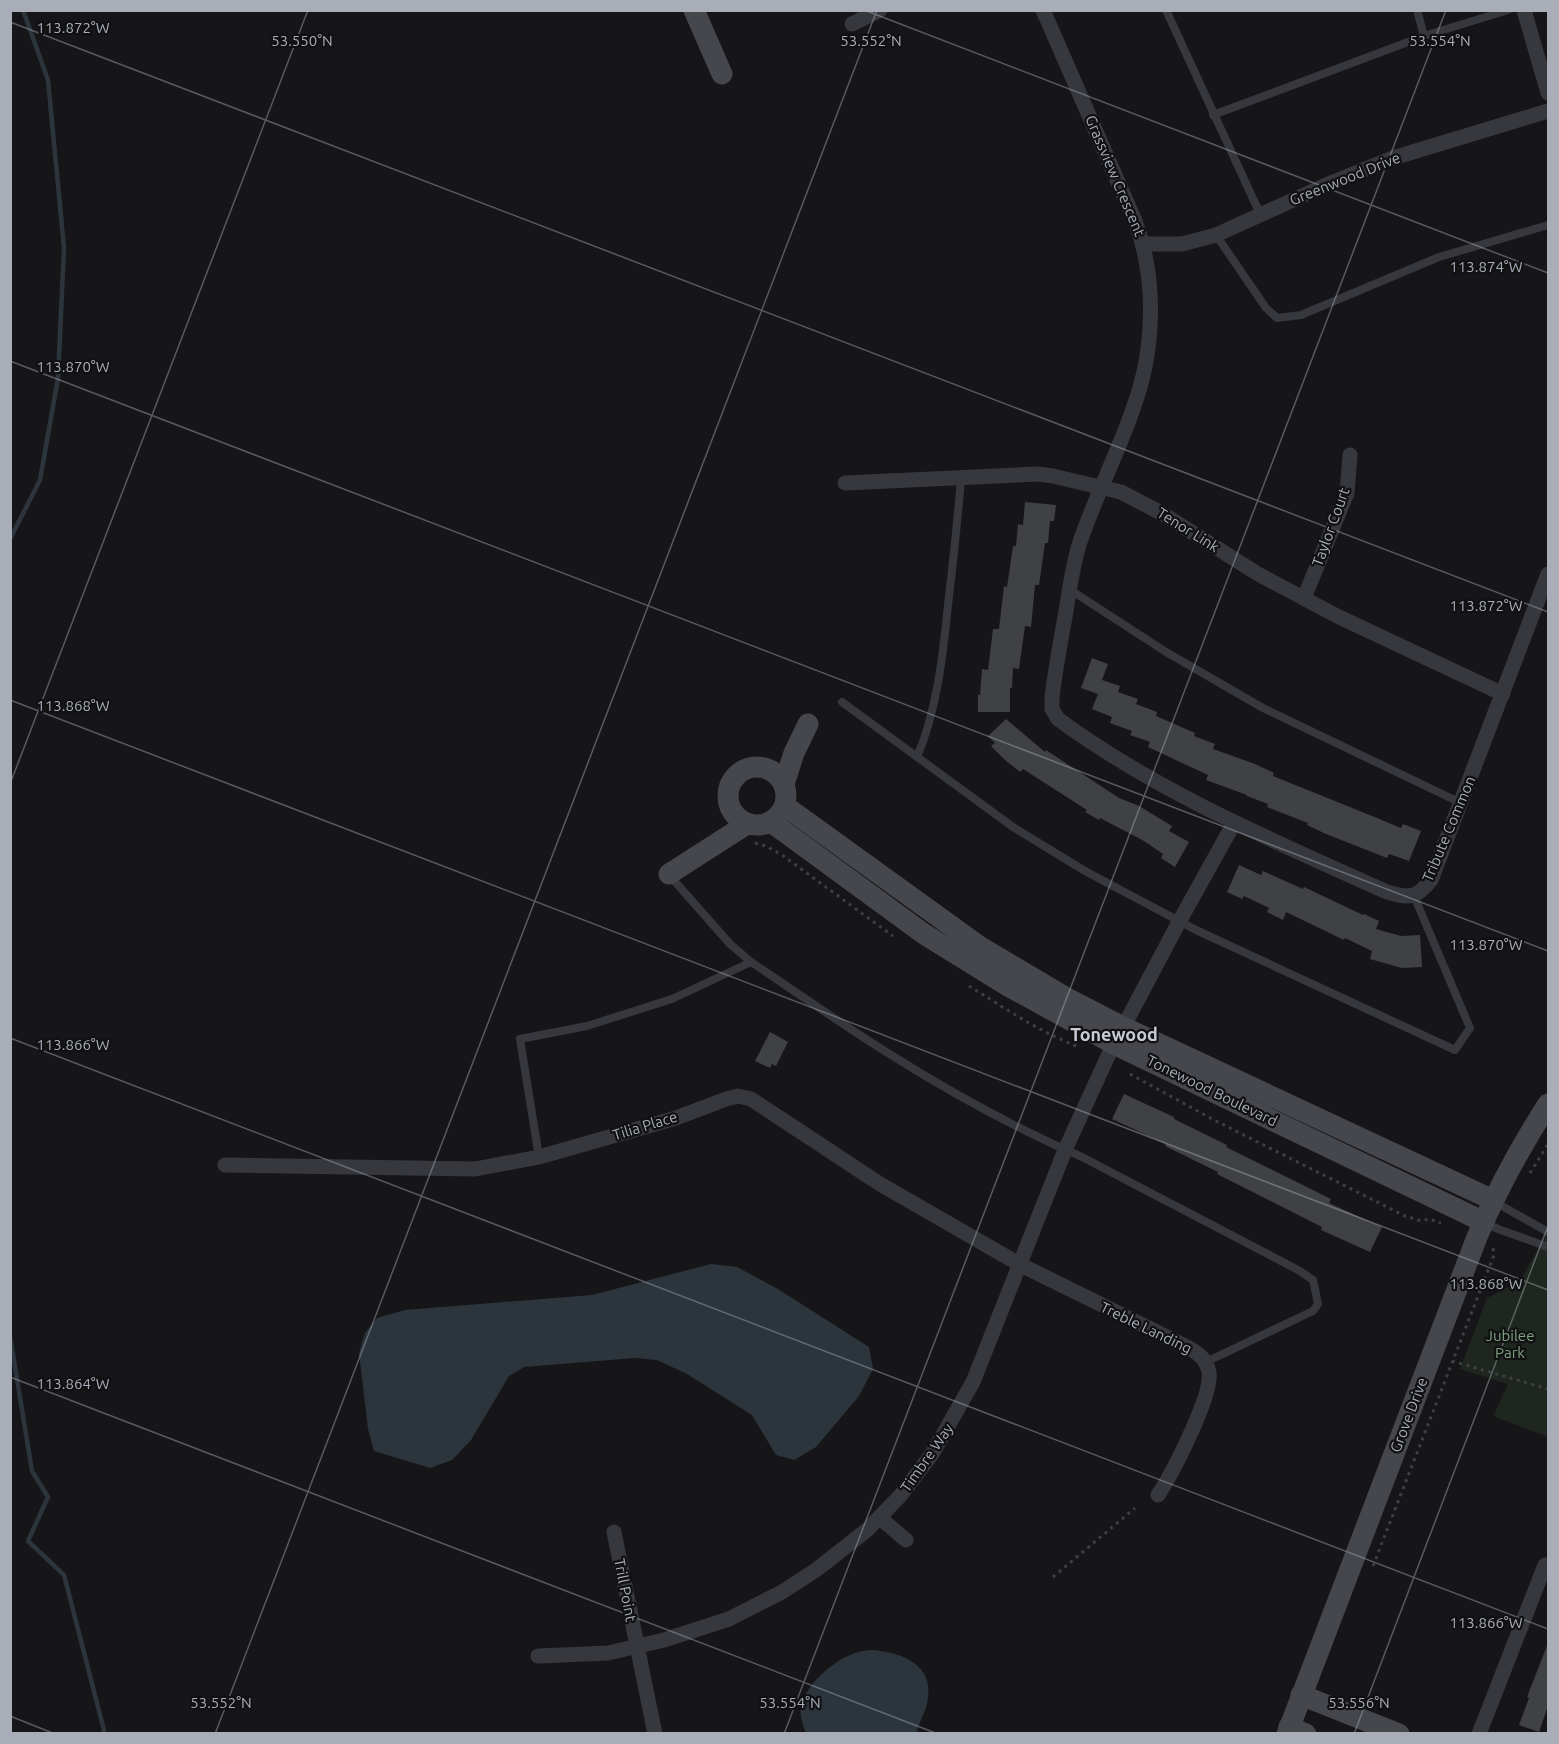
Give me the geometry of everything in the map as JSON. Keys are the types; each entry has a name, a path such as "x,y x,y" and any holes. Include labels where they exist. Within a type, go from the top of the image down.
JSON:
{"street":[{"path":"694,10 722,74"},
{"path":"852,24 880,10"},
{"name":"Grassview Crescent","path":"1043,10 1144,244 1149,295 1146,365 1137,399 1101,486"},
{"path":"1524,10 1548,93"},
{"name":"Greenwood Drive","path":"1144,244 1182,244 1216,235 1326,185 1393,158 1548,111"},
{"name":"Taylor Court","path":"1304,598 1347,493 1350,455"},
{"name":"Tenor Link","path":"845,483 1037,474 1122,492 1258,574 1337,616 1503,694"},
{"name":"Tribute Common","path":"1101,486 1079,545 1069,589 1052,698 1052,709 1058,719 1135,770 1234,823 1387,892 1401,896 1414,896 1431,880 1548,574"},
{"path":"762,767 808,724 794,753 784,784"},
{"path":"762,767 775,773 784,784 785,806 771,822 761,826 747,824 736,818 730,808 727,797 732,781 746,769 762,767"},
{"name":"Tonewood Boulevard","path":"785,806 979,946 1065,997 1118,1035 1491,1226"},
{"path":"695,858 730,808"},
{"name":"Tonewood Boulevard","path":"771,822 924,934 1017,991 1493,1200"},
{"path":"1118,1035 1234,823"},
{"path":"669,873 747,824"},
{"name":"Timbre Way","path":"538,1656 585,1655 637,1647 695,1631 748,1610 816,1570 855,1541 880,1518 932,1454 961,1407 978,1371 1018,1264 1065,1150 1118,1035"},
{"name":"Tilia Place","path":"225,1165 475,1169 539,1157 670,1120 738,1096 751,1099 880,1184 1018,1264"},
{"name":"Grove Drive","path":"1294,1731 1301,1695 1491,1226 1493,1200 1548,1104"},
{"name":"Treble Landing","path":"1018,1264 1185,1346 1206,1362 1209,1372 1208,1390 1176,1467 1158,1495"},
{"path":"880,1518 906,1540"},
{"name":"Trill Point","path":"614,1532 655,1734"},
{"path":"1479,1734 1545,1565 1548,1567"},
{"path":"1301,1695 1399,1734"}],"lane":[{"path":"1166,10 1261,216"},
{"path":"1417,10 1424,36"},
{"path":"1213,115 1424,36 1508,10"},
{"path":"1216,235 1266,308 1277,318 1301,315 1439,257 1548,225"},
{"path":"917,757 930,720 945,637 962,477"},
{"path":"1069,589 1166,652 1263,708 1461,803"},
{"path":"842,702 1013,827 1085,871 1179,922 1455,1050 1470,1028 1414,896"},
{"path":"669,873 730,944 751,962 920,1072 1065,1150 1300,1271 1313,1280 1318,1304 1313,1311 1206,1362"},
{"path":"539,1157 520,1040 587,1026 672,999 751,962"},
{"path":"1493,1200 1548,1232"},
{"path":"1491,1226 1547,1247"}],"path":[{"path":"1130,1074 1216,1121 1406,1216 1421,1221 1429,1219"},
{"path":"1526,1180 1548,1144"},
{"path":"1372,1569 1494,1255 1491,1226"},
{"path":"1452,1361 1548,1389"},
{"path":"1053,1576 1136,1508"}],"green space":[{"name":"Jubilee Park","path":"1548,1231 1548,1437 1493,1416 1508,1384 1460,1369 1487,1298 1520,1281"}],"shaded area":[{"path":"711,1264 737,1267 778,1289 869,1347 873,1369 859,1396 816,1447 794,1460 776,1455 752,1415 687,1374 657,1360 635,1358 524,1367 509,1376 471,1440 452,1460 430,1468 374,1451 368,1429 359,1353 365,1333 377,1318 405,1310 592,1295"},
{"path":"869,1650 903,1657 921,1669 929,1690 925,1710 916,1733 806,1733 801,1705 814,1682 835,1663 852,1654"}],"building":[{"path":"1025,502 1056,505 1054,521 1050,521 1048,543 1045,543 1039,585 1035,585 1031,627 1025,626 1019,669 1013,668 1010,712 978,712 982,669 988,670 993,629 999,629 1004,586 1007,587 1013,546 1016,546 1018,524 1023,525"},
{"path":"1092,658 1108,664 1102,680 1120,686 1118,692 1138,699 1136,704 1157,712 1156,716 1215,744 1213,749 1255,764 1274,773 1273,776 1401,828 1403,824 1421,831 1409,861 1389,854 1387,858 1326,834 1307,825 1308,823 1267,807 1268,804 1206,780 1208,775 1148,747 1150,742 1130,735 1132,731 1110,723 1112,717 1092,709 1098,694 1081,688"},
{"path":"1006,719 1045,752 1046,750 1119,798 1139,806 1172,826 1169,831 1189,842 1175,867 1161,858 1163,854 1144,841 1085,812 1087,810 1023,769 1020,772 1005,760 991,746 995,743 988,736"},
{"path":"1239,865 1261,875 1263,871 1303,889 1304,887 1379,921 1376,929 1401,936 1420,935 1422,967 1402,968 1370,959 1372,951 1345,938 1344,940 1286,912 1283,920 1267,912 1269,908 1244,896 1242,899 1227,892"},
{"path":"770,1032 788,1042 776,1066 772,1064 770,1068 755,1061"},
{"path":"1124,1094 1174,1117 1227,1145 1226,1147 1331,1199 1329,1203 1382,1227 1370,1252 1321,1230 1322,1227 1217,1174 1218,1172 1165,1146 1166,1144 1112,1119"},
{"path":"1548,1643 1548,1706 1539,1732 1519,1725"}],"waterway":[{"path":"10,539 40,480 58,378 64,248 48,80 23,10"},
{"path":"10,1336 32,1471 48,1497 28,1541 64,1575 105,1734"}],"district":[{"name":"Tonewood","path":"1114,1035"}]}
